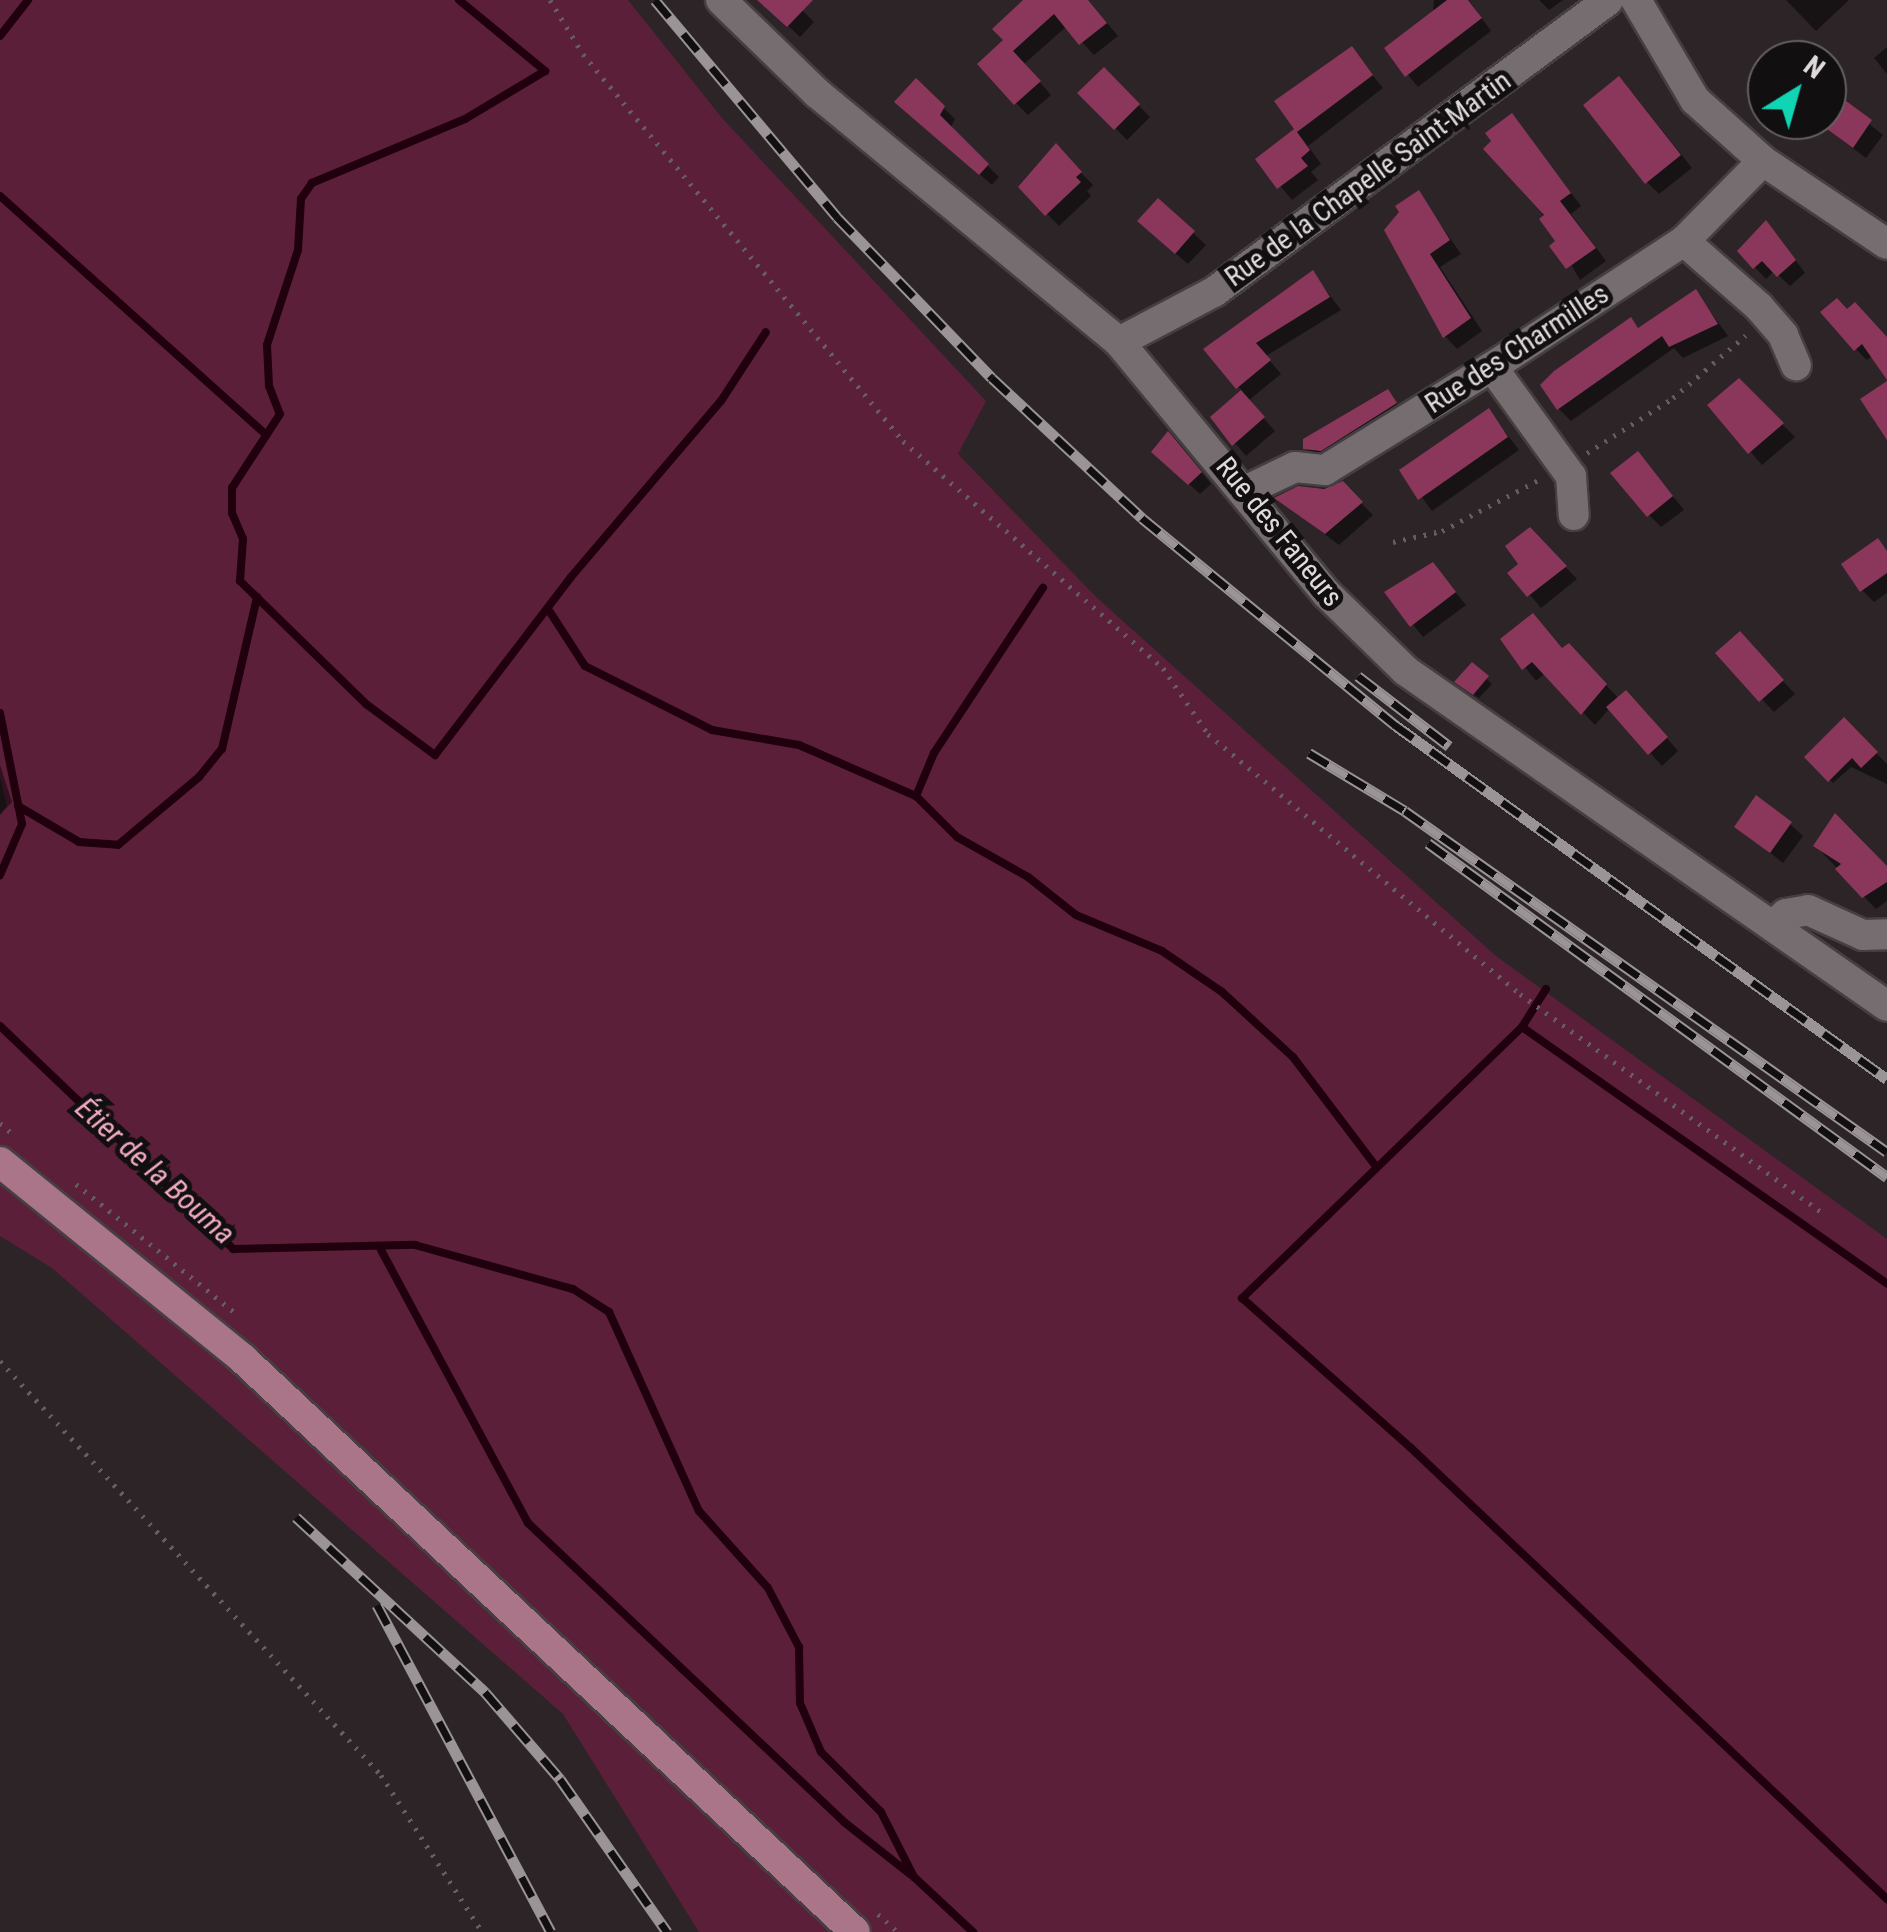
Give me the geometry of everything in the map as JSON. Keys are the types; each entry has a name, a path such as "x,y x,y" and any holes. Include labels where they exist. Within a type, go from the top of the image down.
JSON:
{"main road":[{"path":"0,1162 244,1359 855,1932"}],"street":[{"name":"Rue des Faneurs","path":"721,0 817,93 1118,342 1246,490 1327,594 1406,671 1887,1006"},
{"name":"Rue de la Chapelle Saint-Martin","path":"1118,342 1214,292 1608,0"},
{"path":"1636,0 1695,100 1763,161 1887,244"},
{"name":"Rue des Charmilles","path":"1246,490 1295,467 1325,470 1492,367 1684,240 1763,161"},
{"path":"1684,240 1767,316 1796,366"},
{"path":"1492,367 1564,466 1574,516"},
{"path":"1773,925 1786,914 1808,910 1863,935 1887,934"}],"path":[{"path":"550,0 583,54 903,442 1163,668 1208,734 1520,994 1825,1215"},
{"path":"1394,542 1442,531 1564,466 1674,398 1767,316"},
{"path":"0,1361 381,1775 482,1932"}],"shaded area":[{"path":"0,0 628,0 722,118 986,401 958,454 1095,596 1496,956 1887,1239 1887,1932 699,1932 563,1714 52,1268 0,1236 0,814 7,806 0,777"}],"building":[{"path":"757,0 813,0 787,27"},
{"path":"1023,0 1088,0 1107,23 1079,45 1054,14 1013,51 1041,81 1014,105 977,64 1003,40 992,29"},
{"path":"1447,0 1468,0 1482,18 1405,77 1384,48"},
{"path":"1352,46 1373,75 1297,132 1310,150 1301,158 1308,166 1277,189 1255,159 1294,129 1274,101"},
{"path":"1104,67 1140,104 1114,130 1077,93"},
{"path":"1619,76 1681,155 1645,184 1583,105"},
{"path":"916,78 945,106 940,115 989,164 979,175 894,102"},
{"path":"1847,102 1872,120 1853,148 1842,140 1847,140"},
{"path":"1512,113 1571,193 1560,201 1596,248 1566,269 1549,246 1555,241 1539,219 1544,215 1483,149 1491,141 1485,133"},
{"path":"1056,143 1082,172 1076,177 1081,182 1045,216 1018,187"},
{"path":"1419,190 1450,240 1430,254 1471,318 1443,338 1384,230 1399,212 1395,206"},
{"path":"1158,198 1195,231 1175,254 1137,221"},
{"path":"1766,220 1796,260 1777,277 1762,261 1753,269 1737,251"},
{"path":"1313,270 1330,297 1256,343 1271,360 1236,389 1203,349"},
{"path":"1696,289 1718,324 1669,347 1662,336 1557,410 1540,385 1554,371 1631,317 1638,328"},
{"path":"1837,298 1847,309 1855,302 1887,337 1887,380 1862,344 1854,351 1820,312"},
{"path":"1739,378 1784,423 1748,454 1707,405"},
{"path":"1887,381 1887,440 1860,399"},
{"path":"1388,389 1397,403 1321,451 1303,449 1303,439"},
{"path":"1241,390 1265,417 1232,446 1210,417"},
{"path":"1489,408 1508,437 1418,500 1399,470"},
{"path":"1168,431 1202,472 1188,485 1151,452"},
{"path":"1638,451 1673,496 1647,517 1610,473"},
{"path":"1343,481 1363,502 1325,534 1274,498 1298,486 1324,489"},
{"path":"1530,527 1567,566 1527,597 1507,573 1518,564 1505,546"},
{"path":"1878,538 1887,551 1887,573 1860,592 1841,564"},
{"path":"1433,562 1456,592 1410,627 1384,592"},
{"path":"1533,613 1562,648 1569,643 1607,684 1581,715 1532,662 1522,670 1500,639"},
{"path":"1740,631 1784,680 1759,702 1715,653"},
{"path":"1472,662 1489,676 1473,695 1454,682"},
{"path":"1626,690 1668,737 1648,755 1606,707"},
{"path":"1844,717 1878,752 1861,768 1852,758 1828,782 1804,757"},
{"path":"1756,795 1792,822 1770,853 1734,827"},
{"path":"1835,813 1887,866 1887,882 1862,898 1835,869 1841,864 1813,846"}],"waterway":[{"path":"0,36 28,0"},
{"path":"459,0 545,71 465,119 312,183 301,199 298,250 267,345 269,386 280,414 232,488 232,513 243,539 240,581 366,704 435,755 571,577 721,401 766,332"},
{"path":"0,196 266,435"},
{"path":"916,796 934,753 1043,588"},
{"path":"18,806 79,842 118,845 199,777 222,749 257,597"},
{"path":"550,612 585,666 712,730 799,745 916,796 957,837 1028,877 1076,915 1162,951 1222,992 1293,1057 1375,1165"},
{"name":"Étier de la Bouma","path":"0,713 22,824 0,875"},
{"path":"1546,989 1522,1027 1242,1298 1411,1448 1887,1899"},
{"name":"Étier de la Bouma","path":"0,1026 233,1249 415,1245 573,1289 609,1312 699,1511 768,1588 799,1647 800,1703 821,1752 881,1812 914,1877 973,1932"},
{"path":"1522,1027 1887,1284"},
{"path":"381,1250 528,1523 844,1822 911,1875"}],"railway":[{"path":"655,0 837,217 992,378 1142,518 1395,725 1887,1079"},
{"path":"1358,676 1449,746"},
{"path":"1309,753 1405,811 1887,1152"},
{"path":"1428,843 1887,1177"},
{"path":"296,1517 485,1692 560,1779 667,1932"},
{"path":"377,1605 551,1932"}]}
